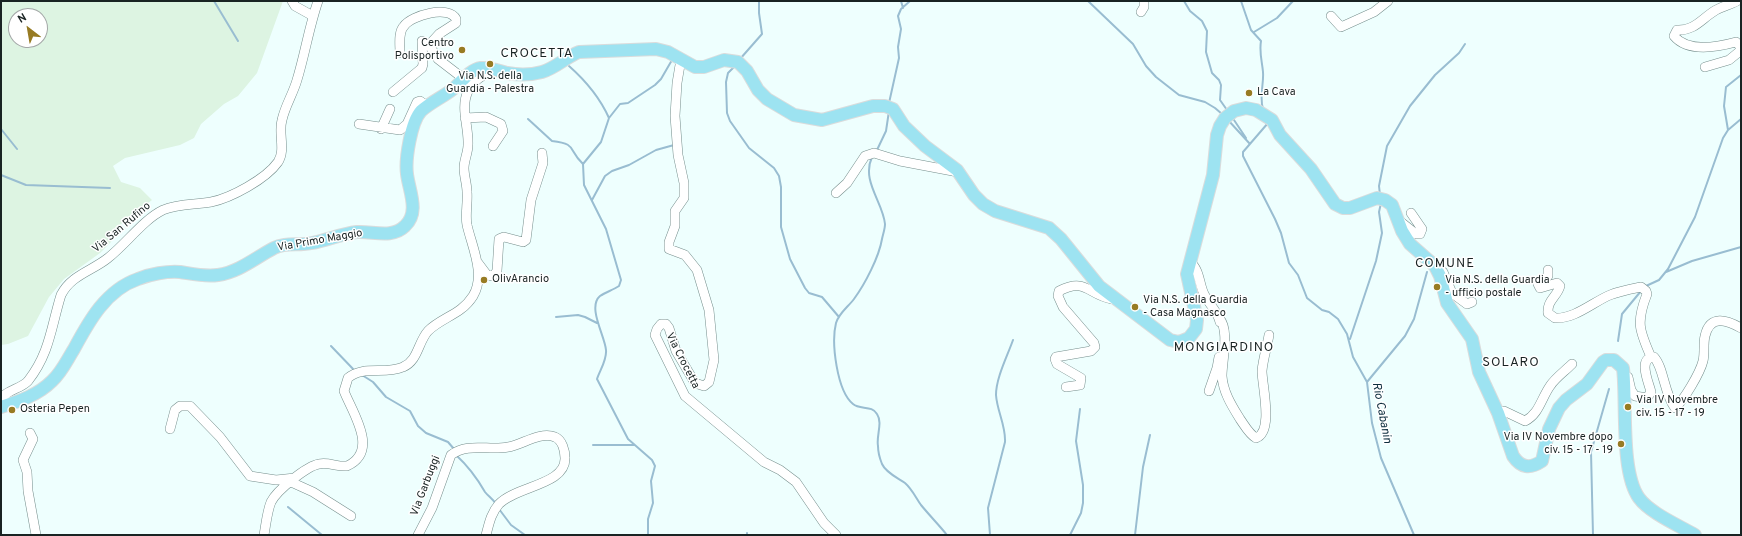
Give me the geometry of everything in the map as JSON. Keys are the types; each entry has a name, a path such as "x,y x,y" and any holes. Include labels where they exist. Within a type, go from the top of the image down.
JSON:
{"main road":[{"name":"Via Primo Maggio","path":"1,407 29,397 43,389 54,380 64,367 80,337 104,301 129,282 167,272 206,276 218,275 236,270 282,245 307,244 357,232 383,234 400,230 410,220 413,212 407,171 408,157 415,123 420,112 452,90 478,69 496,69 509,73 526,74 552,69 571,55 579,52 656,49 668,52 695,67 704,67 724,60 738,62 747,72 758,90 767,99 794,115 822,120 873,106 885,106 893,109 904,126 925,146 958,172"},
{"path":"958,172 974,195 989,208 1049,228 1061,239 1099,286 1170,340 1179,342 1189,338 1196,329 1197,320 1188,285 1187,274 1213,175 1217,135 1220,126 1229,114 1239,109 1256,110 1268,116 1285,141 1311,169 1335,204 1343,208 1350,208 1370,199 1386,200 1392,205 1397,219 1410,244 1435,266 1440,276 1447,303 1472,339 1479,372 1498,413 1513,456 1517,462 1527,467 1536,466 1542,461 1549,429 1555,415 1566,400 1587,384 1606,360 1618,361 1623,370 1627,464 1638,497 1648,507 1695,535"}],"street":[{"path":"292,1 295,6 313,16"},
{"name":"Via San Rufino","path":"1,400 6,394 20,388 27,382 46,353 61,295 65,287 74,278 108,258 162,211 180,204 211,202 224,198 249,186 276,164 279,160 281,150 281,122 286,104 296,82 318,1"},
{"path":"1141,12 1144,7 1144,1"},
{"path":"1331,16 1341,27 1374,12 1388,1"},
{"path":"1705,67 1729,60 1740,51 1741,47 1736,42 1706,48 1680,41 1674,36 1675,33 1677,30 1687,30 1695,27 1711,13 1737,1"},
{"path":"400,53 401,32 405,24 416,17 437,13 447,12 454,15 456,23 439,34 429,45"},
{"path":"393,92 420,71 423,64 422,41 429,45 438,59 464,79"},
{"name":"Via Crocetta","path":"681,59 677,83 675,116 678,155 684,183 684,198 675,211 675,226 669,242 670,249 685,255 696,270 709,310 714,360 709,382 704,386 695,383 676,351 669,328 666,324 661,324 655,335 685,396 764,462 780,470 796,482 824,523 836,535"},
{"path":"264,535 272,500 305,469 317,464 334,464 342,467 347,466 356,459 362,445 363,433 344,391 348,378 361,371 401,368 412,362 427,332 460,311 473,296 478,279 476,258 466,213 468,193 464,169 468,145 465,118 466,96 470,87 484,75 496,69"},
{"path":"359,124 400,130 407,124 417,102 420,101 427,106"},
{"path":"381,128 390,109"},
{"path":"465,118 486,117 501,124 503,131 493,146"},
{"path":"476,258 483,272 493,276 497,270 499,239 504,237 523,242 526,240 531,200 543,163 542,153"},
{"path":"836,193 847,183 865,156 874,153 900,161 958,172"},
{"path":"1397,219 1416,234 1420,234 1422,229 1412,213"},
{"path":"1190,262 1196,269 1204,294 1220,318 1224,328 1222,375 1230,403 1246,428 1256,438 1262,434 1266,422 1266,406 1262,371 1269,335"},
{"path":"1435,266 1440,266 1452,292 1460,300 1467,304 1472,302"},
{"path":"1548,270 1548,276 1538,284 1540,288 1557,284 1560,286 1558,292 1550,300 1548,308 1548,313 1555,318 1570,315 1610,295 1631,288 1641,287 1646,291 1647,294 1640,314 1643,337 1651,357 1657,360 1664,384 1674,408 1679,403 1700,369 1703,360 1705,336 1708,328 1721,320 1726,320 1741,328"},
{"path":"1066,387 1080,384 1081,378 1057,364 1054,360 1056,357 1091,351 1094,347 1094,343 1063,307 1058,296 1060,291 1069,286 1079,285 1110,299 1117,300"},
{"path":"1209,391 1217,368 1221,327 1220,318"},
{"path":"1623,370 1628,374 1631,390 1635,396 1645,399 1651,392 1646,374 1645,363 1651,357"},
{"path":"1498,413 1504,412 1525,421 1530,418 1539,408 1550,386 1572,364"},
{"path":"170,430 175,410 180,406 190,406 220,437 250,476 276,480 293,480 351,516"},
{"path":"30,433 33,439 23,460 27,472 28,491 36,535"},
{"name":"Via Garbuggi","path":"418,535 432,508 451,455 456,451 466,448 508,447 544,436 556,437 562,443 565,453 564,465 561,472 551,480 510,495 500,504 492,516 486,535"}],"green space":[{"path":"1,1 283,1 257,73 238,96 224,104 201,124 194,138 180,145 125,158 113,166 121,182 140,188 152,200 116,228 111,242 100,253 64,279 49,297 28,336 8,344 1,345"}],"waterway":[{"path":"214,1 238,41"},
{"path":"740,59 762,34 759,1"},
{"path":"901,1 903,8"},
{"path":"889,103 899,58 898,47 901,29 898,16 901,9 910,1"},
{"path":"1088,1 1133,44 1146,66 1156,77 1179,95 1205,102 1222,114"},
{"path":"1184,1 1190,11 1202,21 1207,31 1206,52 1212,73 1219,80 1221,85 1220,100 1227,110"},
{"path":"1241,1 1251,30 1261,41 1260,53 1263,72 1261,100 1263,109"},
{"path":"1254,32 1277,18 1293,1"},
{"path":"1380,195 1379,186 1387,146 1410,106 1435,75 1459,53 1465,44"},
{"path":"648,535 648,519 653,503 651,481 655,466 652,460 628,439 597,379 604,361 606,350 596,314 596,301 600,296 619,286 621,280 606,229 584,185 583,164 601,142 609,118 620,104 628,103 655,85 661,79 672,60"},
{"path":"569,66 592,90 609,118"},
{"path":"735,66 728,73 726,82 727,113 730,121 749,148 774,168 779,176 781,187 781,227 790,259 809,293 822,297 839,317"},
{"path":"1646,286 1659,280 1668,269 1695,217 1723,138 1728,130 1724,106 1726,87 1741,75"},
{"path":"877,150 886,131 889,111"},
{"path":"1232,117 1246,138"},
{"path":"528,119 552,141 560,142 569,146 583,164"},
{"path":"1728,130 1741,119"},
{"path":"1228,120 1250,144"},
{"name":"Rio Cabanin","path":"1268,123 1243,152 1243,156 1275,219 1281,233 1289,263 1298,275 1307,298 1322,310 1329,312 1338,319 1347,334 1353,357 1367,382 1372,423 1381,458 1414,535"},
{"path":"1,129 17,149"},
{"path":"592,200 605,176 612,171 629,165 656,150 674,145"},
{"path":"872,157 869,166 869,174 881,208 885,228 875,262 863,286 839,316 836,323 834,342 839,378 847,398 853,404 859,407 872,409 877,414 879,418 878,448 884,467 889,473 907,485 921,505 947,535"},
{"path":"1,175 26,185 110,188"},
{"path":"1350,339 1376,261 1382,233 1379,212 1381,203"},
{"path":"1666,272 1692,261 1741,247"},
{"name":"Rio Cabanin","path":"1367,382 1405,336 1414,319 1427,272"},
{"path":"1618,341 1622,314 1641,291"},
{"path":"556,317 578,315 597,323"},
{"path":"990,535 988,508 1005,442 996,388 1013,340"},
{"path":"331,346 355,371"},
{"path":"362,375 373,382 386,397 410,411 418,426 426,433 448,442 454,449"},
{"path":"1593,535 1591,452 1609,389"},
{"path":"1070,535 1081,513 1083,503 1083,485 1076,441 1080,409"},
{"path":"1135,535 1143,467 1150,435"},
{"path":"593,445 634,445"},
{"path":"456,455 496,504"},
{"path":"288,507 322,535"},
{"path":"499,509 511,525 525,535"}],"place":[{"name":"Centro Polisportivo","path":"462,50"},
{"name":"Via N.S. della Guardia - Palestra","path":"490,64"},
{"name":"La Cava","path":"1249,93"},
{"name":"OlivArancio","path":"484,280"},
{"name":"Via N.S. della Guardia - ufficio postale","path":"1437,287"},
{"name":"Via N.S. della Guardia - Casa Magnasco","path":"1135,307"},
{"name":"Via IV Novembre civ. 15 - 17 - 19","path":"1628,407"},
{"name":"Osteria Pepen","path":"12,410"},
{"name":"Via IV Novembre dopo civ. 15 - 17 - 19","path":"1621,444"}],"district":[{"name":"CROCETTA","path":"537,54"},
{"name":"COMUNE","path":"1445,264"},
{"name":"MONGIARDINO","path":"1224,348"},
{"name":"SOLARO","path":"1511,363"}]}
